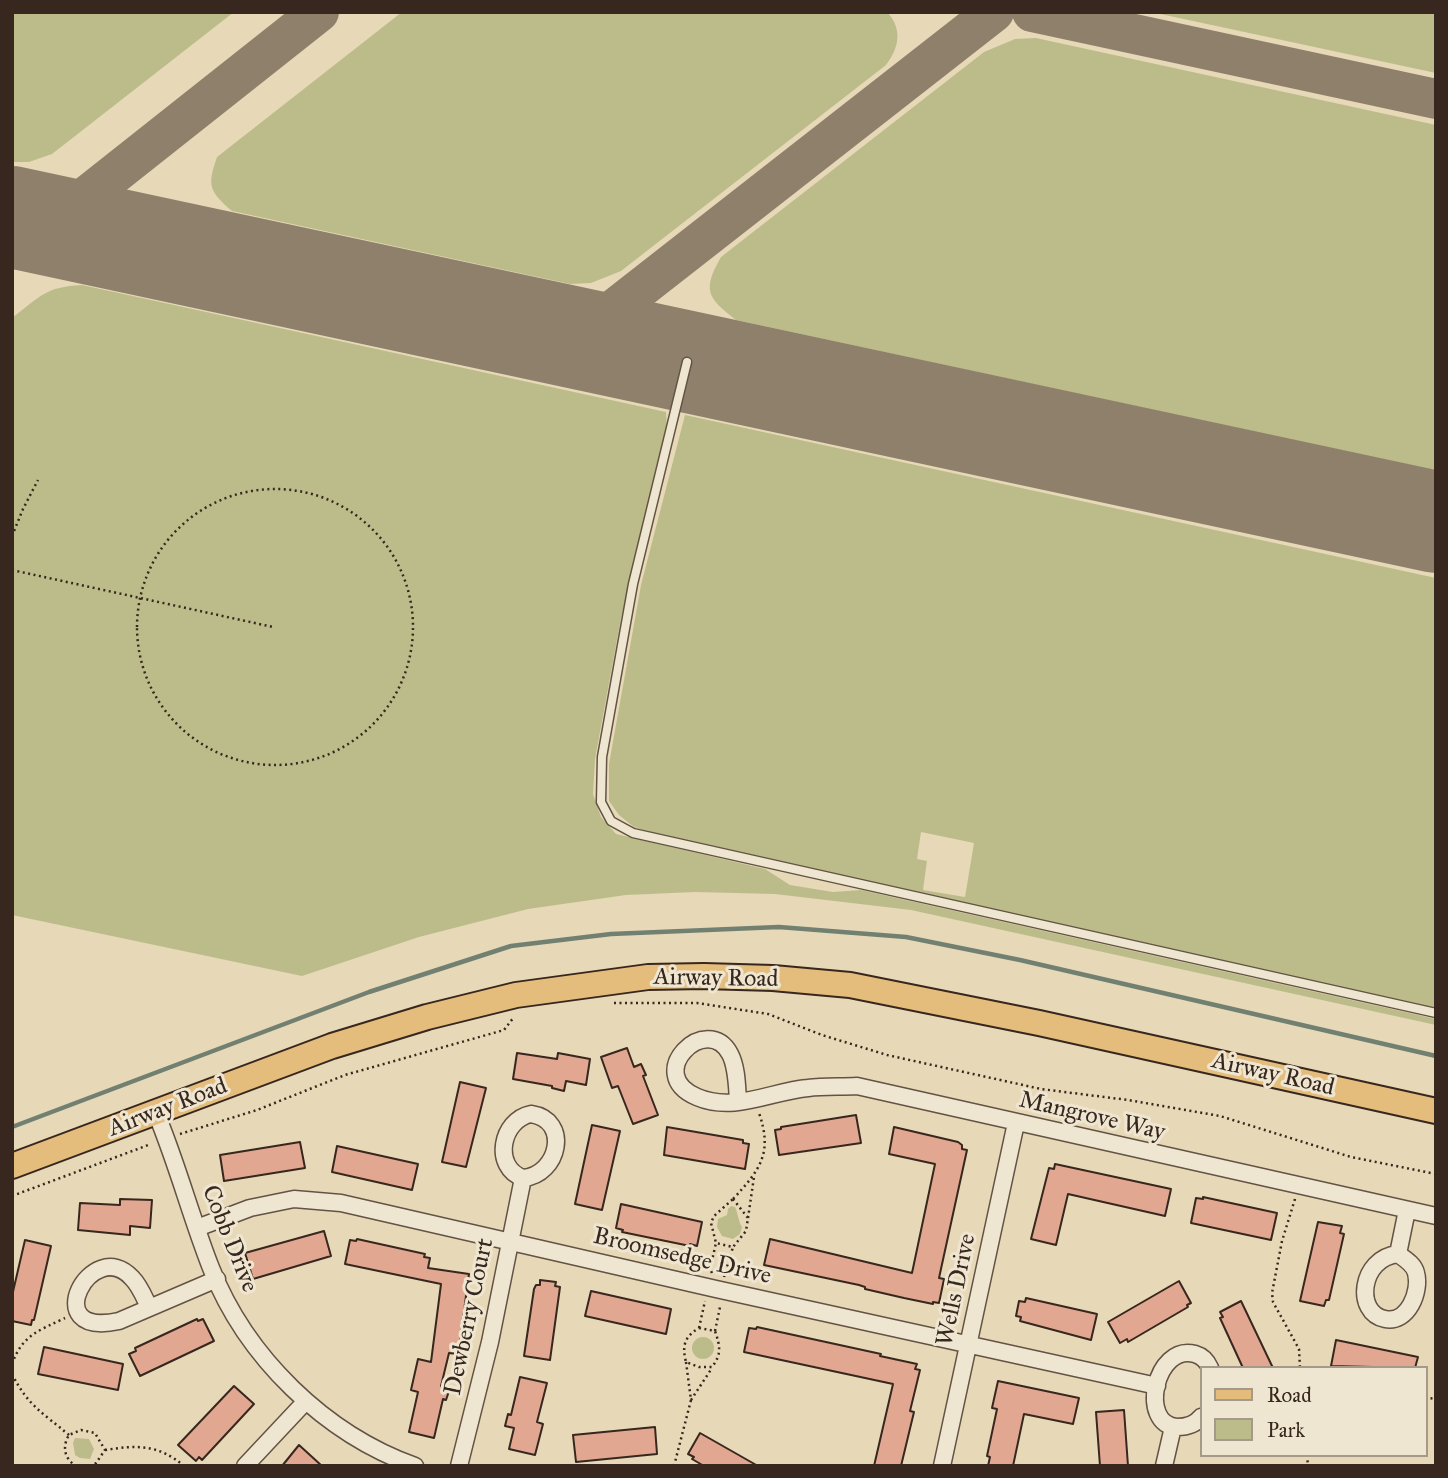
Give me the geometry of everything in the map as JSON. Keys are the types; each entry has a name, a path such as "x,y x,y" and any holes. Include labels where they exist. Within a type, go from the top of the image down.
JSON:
{"main road":[{"name":"Airway Road","path":"12,1166 332,1046 427,1017 516,995 648,977 773,978 850,985 1040,1023 1436,1111"}],"street":[{"name":"Mangrove Way","path":"746,1101 733,1063 723,1045 701,1040 685,1048 677,1065 677,1076 687,1093 701,1099 746,1101 807,1088 857,1086 1436,1216"},
{"name":"Cobb Drive","path":"156,1113 217,1279 245,1329 265,1357 306,1401 338,1425 415,1466"},
{"name":"Wells Drive","path":"942,1466 1016,1123"},
{"name":"Dewberry Court","path":"459,1466 490,1342 523,1178"},
{"name":"Broomsedge Drive","path":"197,1228 250,1208 294,1199 341,1203 1157,1386"},
{"path":"1398,1254 1407,1210"},
{"path":"149,1307 133,1279 115,1268 96,1272 81,1283 76,1293 78,1311 84,1318 92,1323 104,1324 118,1321 217,1279"},
{"path":"1200,1418 1187,1427 1173,1427 1162,1421 1155,1409 1157,1386 1163,1368 1172,1356 1186,1351 1200,1355 1208,1366"},
{"path":"244,1466 306,1401"},
{"path":"1164,1466 1173,1427"}],"lane":[{"path":"687,362 633,584 602,757 601,802 611,821 633,833 1436,1013"}],"path":[{"path":"12,536 38,480"},
{"path":"296,489 338,503 373,528 380,537 399,564 412,605 412,649 399,690 373,725 338,751 296,764 253,764 207,748 169,718 144,676 135,629 140,598 143,581 166,539 203,507 248,490 296,489"},
{"path":"12,570 273,627"},
{"path":"607,1003 698,1003 768,1014 822,1035 887,1055 1041,1089 1220,1116 1351,1157 1436,1174"},
{"path":"12,1196 167,1138 257,1110 345,1075 504,1030 516,1015"},
{"path":"691,1401 683,1345 699,1328 705,1301 727,1272 733,1247 746,1231 754,1177 764,1156 764,1131 746,1101"},
{"path":"674,1466 691,1401 720,1356 715,1331 721,1303 710,1269 716,1243 711,1223 754,1177"},
{"path":"1298,1186 1282,1241 1272,1293 1273,1302 1299,1349 1300,1366"},
{"path":"733,1199 748,1218"},
{"path":"741,1230 746,1231"},
{"path":"716,1243 733,1247"},
{"path":"12,1364 27,1338 78,1311"},
{"path":"699,1328 715,1331"},
{"path":"712,1349 720,1350"},
{"path":"686,1362 699,1367 712,1367"},
{"path":"12,1374 30,1404 69,1435"},
{"path":"77,1466 66,1457 65,1444 69,1435 81,1430 89,1430 99,1437 104,1450 99,1460 91,1466"},
{"path":"104,1450 153,1448 163,1451 184,1466"},
{"path":"92,1456 99,1460"}],"green space":[{"path":"12,12 234,12 52,154 29,162 12,162"},
{"path":"402,12 887,12 895,25 897,38 894,52 886,65 621,271 591,283 570,284 232,211 215,193 211,182 217,157"},
{"path":"1151,12 1436,12 1436,73"},
{"path":"1036,38 1436,125 1436,471 736,320 719,306 710,293 710,286 721,257 984,52 1015,39"},
{"path":"82,285 666,412 667,431 621,618 595,759 593,794 601,817 616,834 765,869 790,885 833,892 861,890 1436,1019 1436,1025 911,910 775,894 695,892 626,895 528,909 419,937 302,976 12,915 12,318 37,298 51,291"},
{"path":"685,415 1436,578 1436,1009 634,827 619,815 609,801 609,764 641,585","holes":["921,832 974,843 965,897 923,890 927,861 917,859"]},
{"path":"731,1206 735,1207 742,1227 740,1234 733,1239 722,1236 717,1227 718,1219 727,1215"},
{"path":"703,1337 711,1340 714,1348 711,1356 703,1359 695,1356 692,1348 695,1340"},
{"path":"75,1438 89,1439 94,1449 90,1459 75,1455"}],"building":[{"path":"627,1048 634,1067 641,1064 658,1115 633,1124 618,1086 612,1088 601,1057"},
{"path":"517,1053 557,1059 558,1053 590,1059 586,1085 566,1081 564,1091 552,1086 513,1079"},
{"path":"460,1082 486,1088 466,1167 442,1162"},
{"path":"856,1115 861,1143 779,1155 775,1130"},
{"path":"592,1125 620,1131 602,1210 575,1204"},
{"path":"667,1127 743,1140 743,1143 749,1144 745,1169 664,1155"},
{"path":"894,1127 958,1142 962,1149 967,1150 939,1278 944,1279 939,1303 904,1298 865,1289 859,1285 764,1265 770,1239 912,1273 935,1164 889,1154"},
{"path":"300,1142 305,1168 224,1181 220,1155"},
{"path":"337,1146 418,1164 412,1190 332,1172"},
{"path":"1055,1164 1171,1189 1165,1216 1068,1194 1056,1245 1031,1239 1049,1168 1054,1169"},
{"path":"1203,1197 1277,1213 1271,1240 1191,1223 1196,1198"},
{"path":"120,1199 152,1200 150,1228 130,1226 130,1235 78,1230 80,1203 120,1205"},
{"path":"621,1204 702,1222 697,1246 622,1232 623,1230 616,1228"},
{"path":"1318,1222 1342,1226 1340,1233 1344,1234 1329,1300 1326,1300 1324,1306 1300,1301"},
{"path":"324,1231 331,1256 253,1279 245,1253"},
{"path":"357,1239 425,1254 424,1257 430,1258 428,1268 469,1274 459,1348 457,1354 449,1353 441,1386 450,1388 446,1400 443,1399 434,1438 409,1432 418,1392 411,1390 418,1359 431,1362 441,1284 345,1264 350,1240"},
{"path":"25,1240 51,1246 31,1325 12,1321 12,1296"},
{"path":"540,1280 556,1282 555,1286 560,1287 550,1360 524,1356 534,1289 536,1285 540,1285"},
{"path":"1179,1281 1191,1303 1188,1307 1128,1342 1127,1339 1120,1343 1108,1322"},
{"path":"591,1291 671,1309 666,1334 585,1316"},
{"path":"1026,1298 1097,1314 1091,1340 1020,1321 1021,1317 1016,1316 1019,1301 1025,1302"},
{"path":"1241,1301 1272,1366 1242,1366 1220,1318 1223,1317 1220,1312"},
{"path":"197,1319 203,1319 214,1341 140,1376 129,1354 136,1351 135,1348"},
{"path":"757,1327 917,1364 915,1369 920,1370 910,1411 914,1412 901,1466 874,1466 893,1384 744,1352 749,1328"},
{"path":"1336,1340 1418,1357 1416,1366 1331,1366"},
{"path":"44,1347 123,1364 118,1390 38,1374"},
{"path":"520,1377 547,1383 537,1422 543,1424 535,1455 509,1449 514,1428 505,1426 508,1414 511,1415"},
{"path":"998,1381 1079,1398 1073,1424 1024,1414 1013,1466 988,1466 990,1457 987,1456 997,1409 992,1408"},
{"path":"234,1386 254,1404 202,1460 199,1457 196,1461 178,1445"},
{"path":"1124,1410 1128,1466 1100,1466 1096,1412"},
{"path":"655,1427 657,1454 576,1462 573,1435"},
{"path":"700,1433 758,1466 704,1466 688,1454"},
{"path":"299,1445 322,1466 282,1466"}],"waterway":[{"path":"12,1127 369,992 511,946 611,934 779,927 906,937 1020,960 1436,1056"}],"taxiway":[{"path":"50,225 319,12"},
{"path":"577,338 994,12"},
{"path":"1032,12 1436,99"}],"runway":[{"path":"12,217 1436,522"}]}
